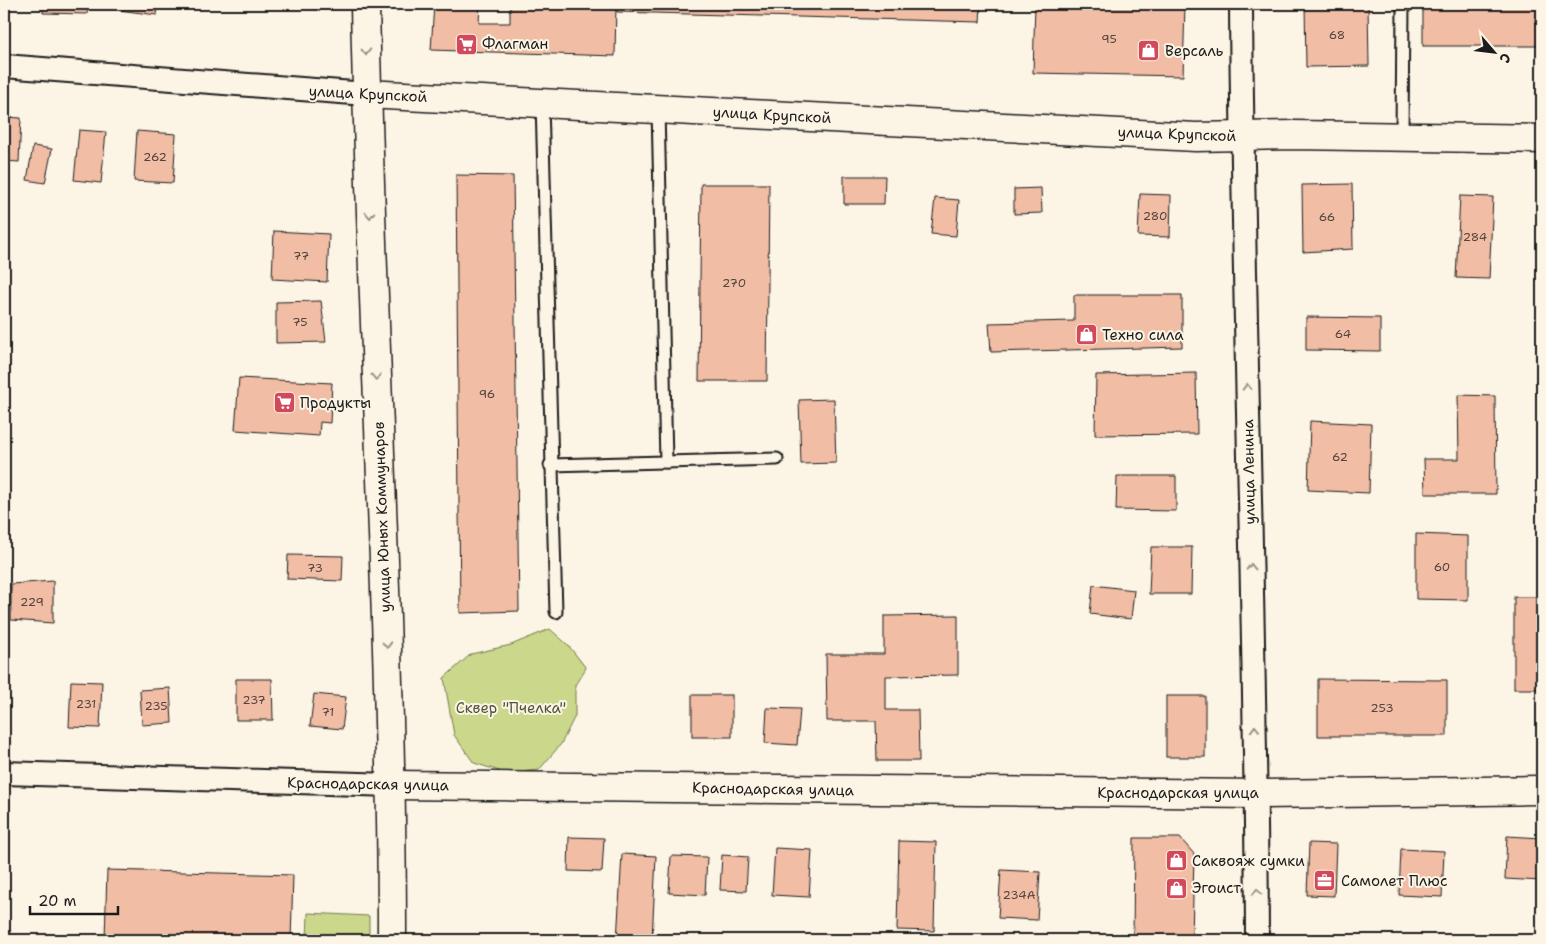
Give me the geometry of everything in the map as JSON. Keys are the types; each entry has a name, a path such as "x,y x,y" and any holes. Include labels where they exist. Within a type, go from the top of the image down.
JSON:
{"street":[{"name":"улица Юных Коммунаров","path":"364,4 392,785 392,940"},
{"name":"улица Ленина","path":"1241,4 1242,136 1257,794 1257,940"},
{"name":"улица Крупской","path":"4,66 366,94 1196,136 1542,139"},
{"name":"Краснодарская улица","path":"4,773 392,785 1257,794 1542,790"}],"lane":[{"path":"1402,137 1403,4"},
{"path":"542,103 550,465 556,612"},
{"path":"658,109 666,462"},
{"path":"550,465 777,459"}],"green space":[{"name":"Сквер \"Пчелка\"","path":"550,629 568,645 586,668 575,685 575,716 561,744 539,770 506,773 474,763 454,735 444,678 471,654 511,645"},
{"path":"308,913 369,916 369,940 307,940"}],"building":[{"path":"43,4 88,4 87,14 43,13"},
{"path":"119,4 156,4 157,15 119,10"},
{"path":"434,4 480,4 479,23 510,23 510,4 616,4 615,56 431,50"},
{"path":"617,4 981,4 980,22 617,12"},
{"path":"1035,4 1185,4 1183,76 1033,73"},
{"path":"1305,4 1368,4 1369,66 1306,67"},
{"path":"1423,4 1542,4 1542,46 1423,46"},
{"path":"4,117 21,118 19,162 4,161"},
{"path":"79,130 106,132 101,183 74,180"},
{"path":"137,131 176,134 173,183 134,181"},
{"path":"33,146 52,149 45,183 27,180"},
{"path":"456,175 513,176 519,611 460,613"},
{"path":"844,176 885,176 884,204 844,204"},
{"path":"701,184 769,184 767,381 699,381"},
{"path":"1352,184 1353,249 1303,252 1302,185"},
{"path":"1041,188 1042,213 1014,214 1014,189"},
{"path":"1140,194 1171,195 1170,237 1138,236"},
{"path":"1460,196 1493,197 1489,279 1456,278"},
{"path":"935,198 959,200 956,236 931,234"},
{"path":"274,231 329,234 327,282 272,279"},
{"name":"Техно сила","path":"1074,295 1182,295 1182,347 991,352 989,323 1074,321"},
{"path":"321,301 326,342 276,343 276,302"},
{"path":"1306,317 1380,318 1380,351 1306,350"},
{"path":"1196,373 1197,434 1095,435 1096,375"},
{"name":"Продукты","path":"239,378 332,383 330,423 320,422 319,436 235,430"},
{"path":"1458,395 1495,396 1496,494 1425,494 1424,459 1459,459"},
{"path":"834,399 836,463 801,464 799,400"},
{"path":"1310,421 1371,424 1369,493 1308,490"},
{"path":"1117,476 1176,476 1176,511 1116,510"},
{"path":"1416,534 1468,536 1468,600 1416,599"},
{"path":"1151,547 1192,547 1191,594 1149,594"},
{"path":"288,555 343,556 342,581 287,579"},
{"path":"53,581 53,623 11,620 11,584"},
{"path":"1093,585 1134,590 1131,619 1090,614"},
{"path":"1514,597 1542,597 1542,689 1514,689"},
{"path":"958,615 958,675 886,676 886,710 918,710 919,761 877,761 876,721 827,721 826,654 884,654 884,616"},
{"path":"236,679 272,679 273,720 236,720"},
{"path":"1318,679 1447,680 1447,736 1318,736"},
{"path":"71,681 102,682 100,728 69,727"},
{"path":"170,688 172,723 142,725 140,690"},
{"path":"314,694 346,697 342,729 310,726"},
{"path":"692,695 732,695 732,737 692,737"},
{"path":"1166,696 1205,696 1205,757 1166,757"},
{"path":"767,708 800,709 797,745 765,743"},
{"path":"1507,836 1542,838 1542,881 1505,879"},
{"path":"569,837 604,838 602,872 568,871"},
{"path":"1134,838 1180,838 1194,854 1192,940 1133,940"},
{"path":"899,841 936,842 934,931 897,930"},
{"path":"1309,843 1336,844 1334,896 1307,895"},
{"path":"775,848 812,850 809,897 772,895"},
{"path":"1401,849 1444,851 1442,897 1399,895"},
{"path":"622,854 656,856 652,940 617,940"},
{"path":"722,855 748,857 746,891 720,890"},
{"path":"671,856 707,857 705,895 669,893"},
{"path":"107,870 293,875 291,940 105,940"},
{"path":"1001,870 1040,872 1037,920 998,918"}],"place":[{"name":"Флагман","path":"466,44"},
{"name":"Версаль","path":"1149,51"},
{"name":"Техно сила","path":"1086,335"},
{"name":"Продукты","path":"284,403"},
{"name":"Саквояж сумки","path":"1176,861"},
{"name":"Самолет Плюс","path":"1325,881"},
{"name":"Эгоист","path":"1176,888"}]}
